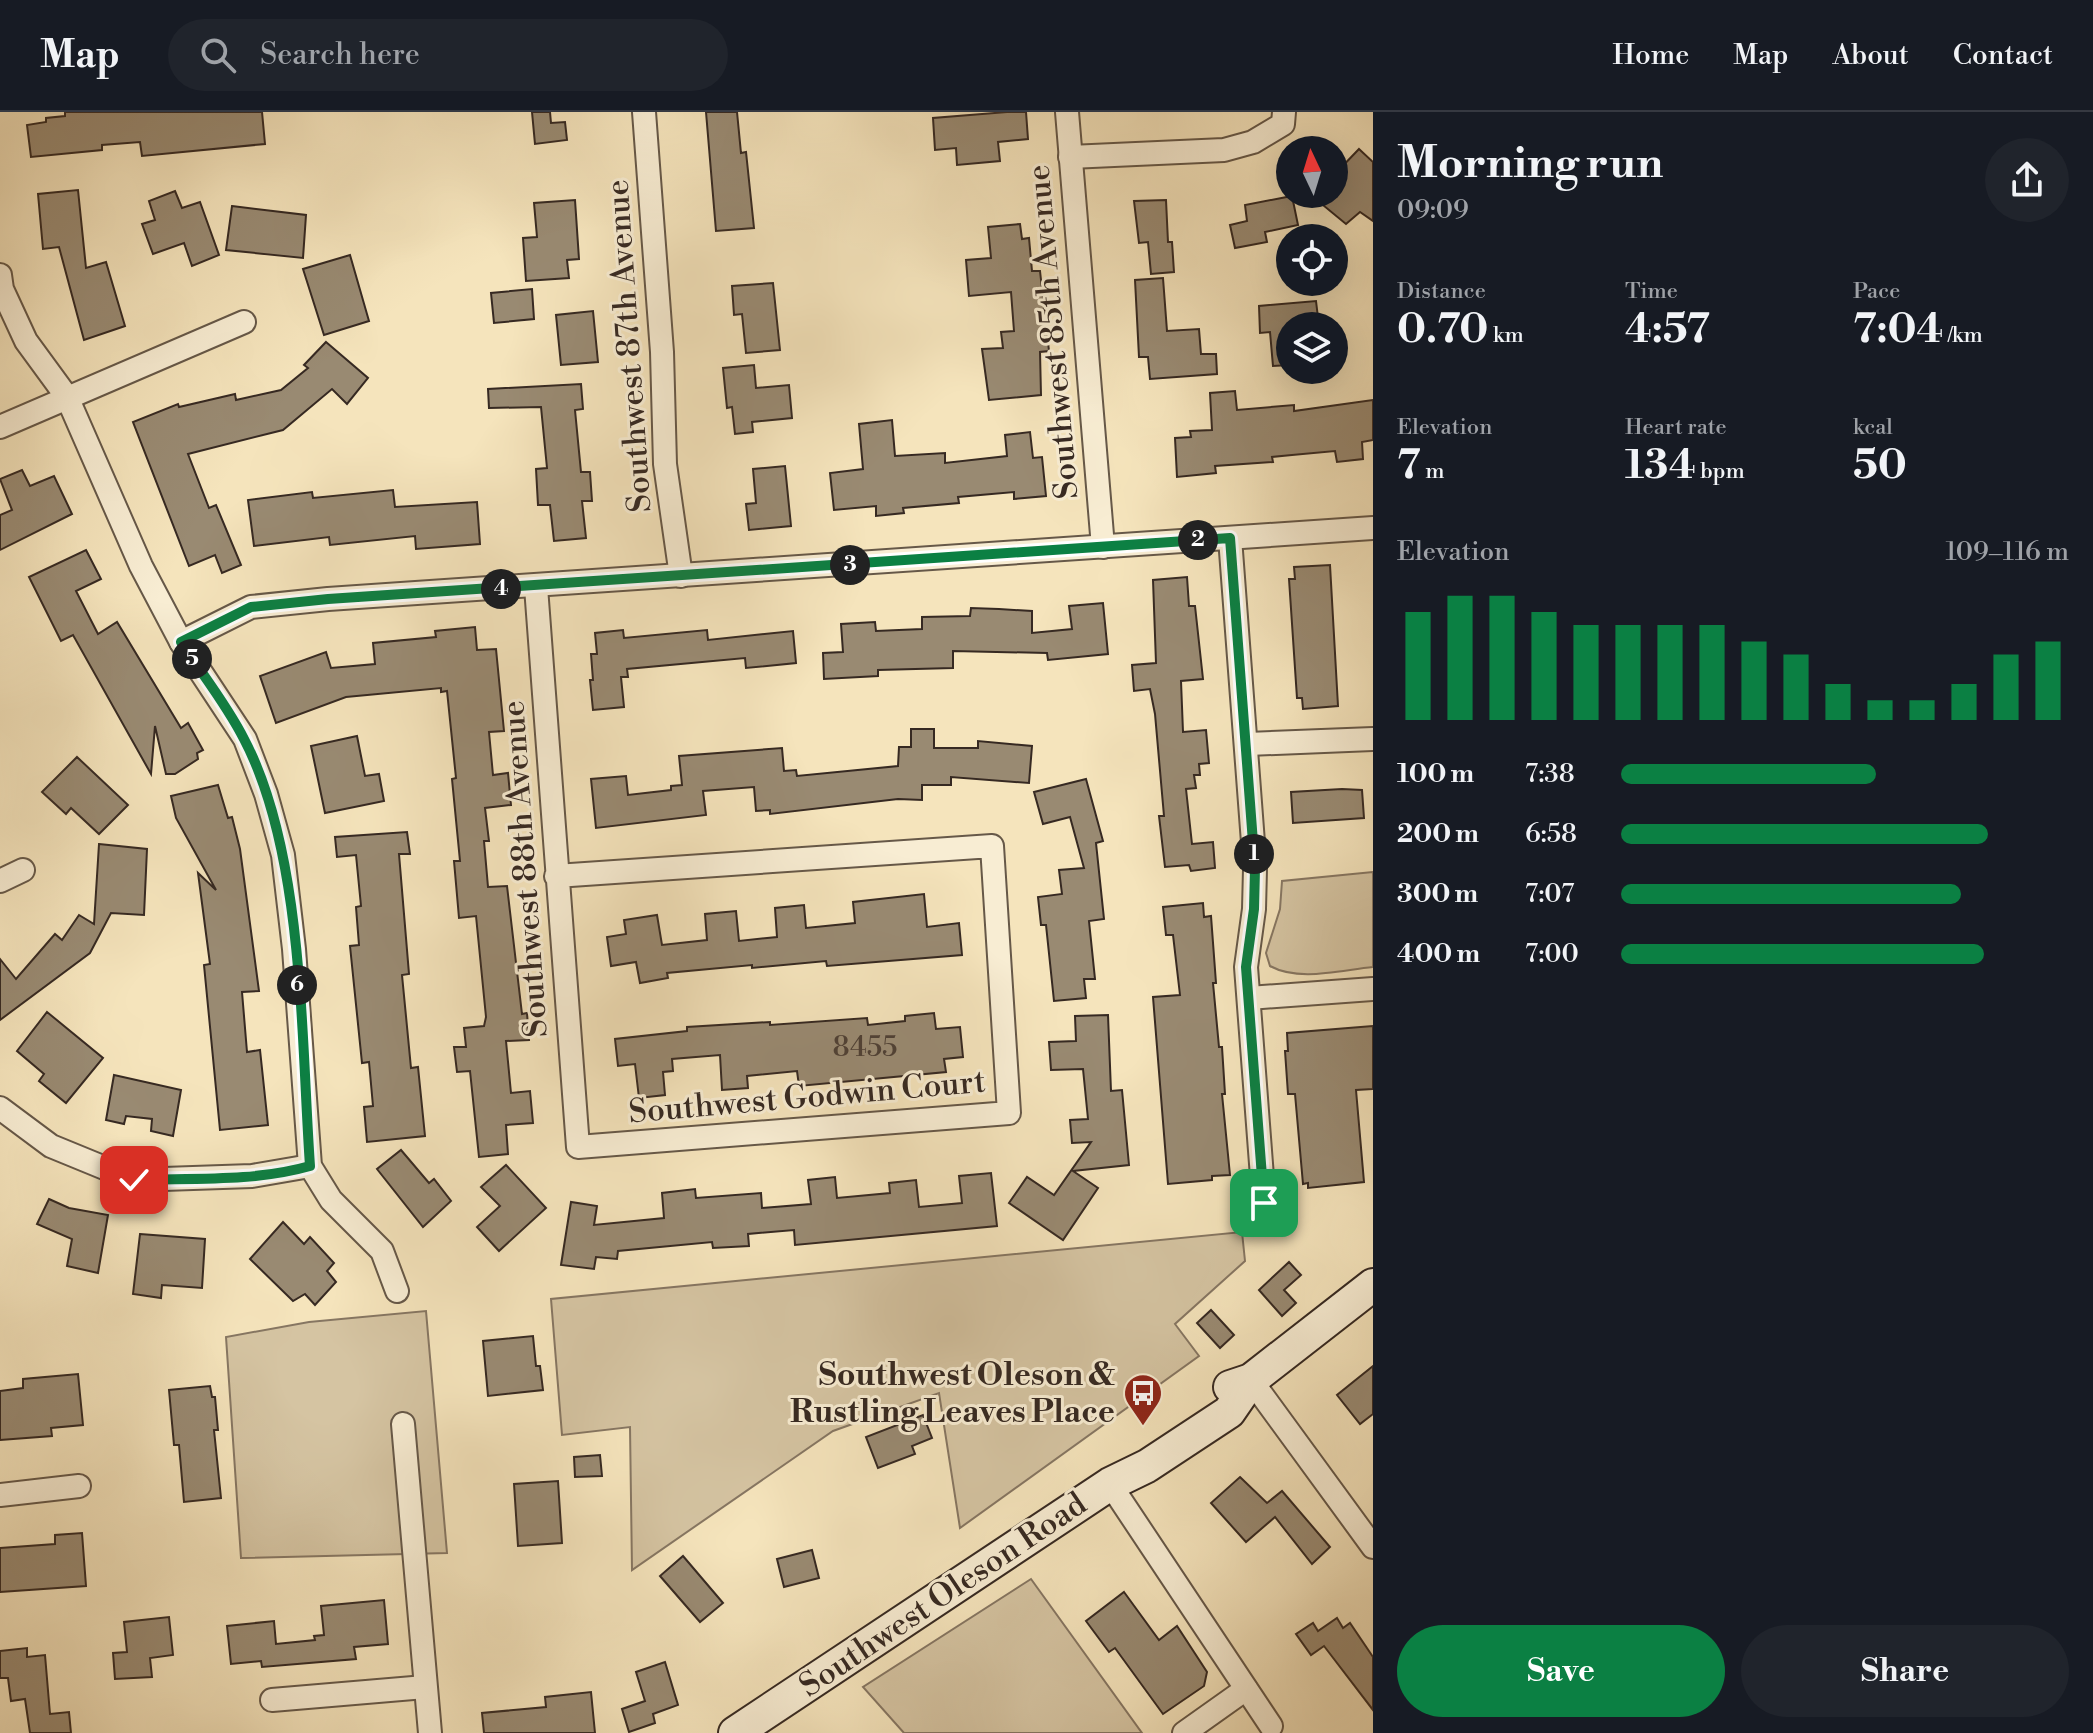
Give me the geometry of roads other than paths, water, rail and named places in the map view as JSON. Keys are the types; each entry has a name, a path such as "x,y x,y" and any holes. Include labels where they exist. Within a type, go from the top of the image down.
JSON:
{"main road":[{"name":"Southwest Oleson Road","path":"735,1733 1110,1484 1147,1466 1229,1412 1251,1380 1373,1285"}],"street":[{"name":"Southwest 87th Avenue","path":"644,112 662,352 665,464 681,576"},
{"name":"Southwest 85th Avenue","path":"1067,112 1103,547"},
{"path":"1070,157 1224,150 1253,142 1283,124 1284,112"},
{"path":"0,275 2,289 26,341 67,397 141,566 181,642 245,739 266,794 283,855 294,949 310,1166 331,1200 382,1251 397,1291"},
{"path":"0,427 244,322"},
{"path":"181,642 251,607 1373,528"},
{"path":"1230,538 1248,744 1255,869 1254,909 1246,967 1264,1203"},
{"name":"Southwest 88th Avenue","path":"536,587 578,1147"},
{"path":"1248,744 1373,739"},
{"name":"Southwest Godwin Court","path":"556,876 992,846 1009,1113 578,1147"},
{"path":"0,881 23,870"},
{"path":"1249,998 1373,989"},
{"path":"0,1108 51,1146 134,1180 252,1176 310,1166"},
{"path":"1251,1380 1373,1547"},
{"path":"403,1424 430,1733"},
{"path":"1110,1484 1271,1726"},
{"path":"0,1495 79,1486"},
{"path":"272,1700 425,1687"},
{"path":"1184,1733 1246,1689"}],"place":[{"name":"Southwest Oleson & Rustling Leaves Place","path":"1143,1427"}]}
